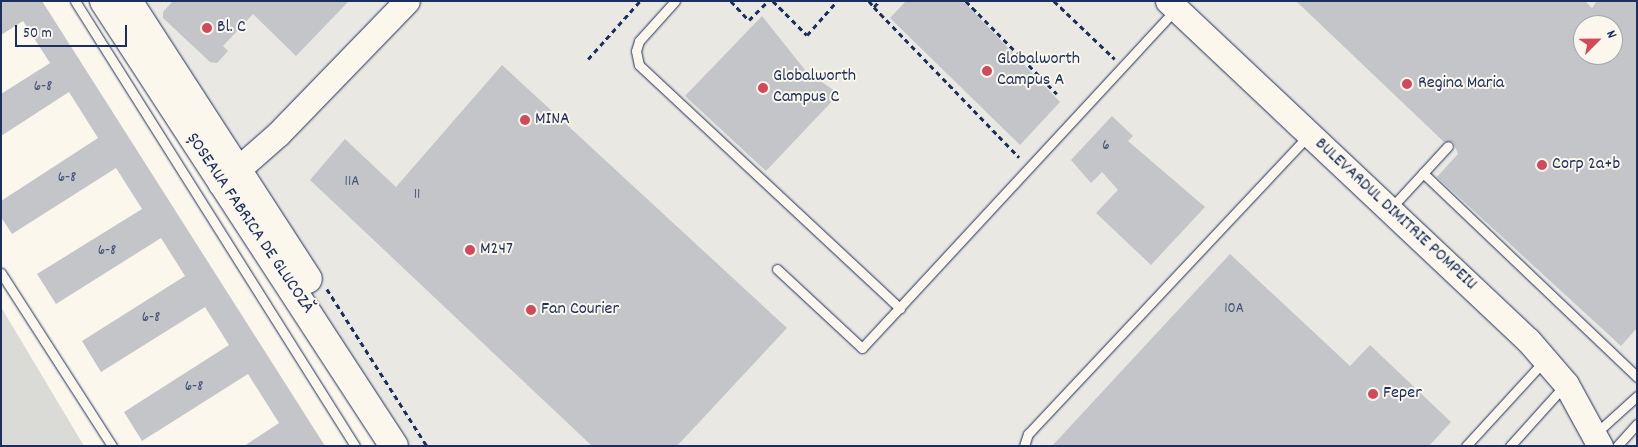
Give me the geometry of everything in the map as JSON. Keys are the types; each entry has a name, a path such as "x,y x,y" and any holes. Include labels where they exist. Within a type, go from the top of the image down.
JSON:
{"main road":[{"name":"ȘOSEAUA FABRICA DE GLUCOZĂ","path":"104,1 229,177 415,446"},
{"name":"ȘOSEAUA FABRICA DE GLUCOZĂ","path":"128,1 229,177 394,446"}],"street":[{"path":"229,177 406,1"},
{"name":"BULEVARDUL DIMITRIE POMPEIU","path":"1172,5 1390,209 1546,359 1566,384 1598,440"}],"lane":[{"path":"75,1 355,446"},
{"path":"676,1 639,41 636,51 640,65 900,308"},
{"path":"776,269 862,348 1123,66 1172,5"},
{"path":"1024,446 1041,420 1310,134"},
{"path":"1390,209 1448,146"},
{"path":"1423,174 1637,377"},
{"path":"1,273 112,446"},
{"path":"1466,446 1546,359"},
{"path":"1510,446 1566,384"},
{"path":"1598,440 1637,396"},
{"path":"1616,446 1637,424"}],"path":[{"path":"588,59 640,1"},
{"path":"731,1 749,20 768,1"},
{"path":"773,1 807,35 837,1"},
{"path":"869,1 1019,157"},
{"path":"874,7 880,1"},
{"path":"966,1 1058,94"},
{"path":"1054,1 1123,66"}],"shaded area":[{"path":"114,1 1637,1 1637,446 406,446"},
{"path":"1,307 84,446 1,446"}],"building":[{"path":"1,1 42,1 325,446 244,446 279,423 248,374 142,441 124,412 229,345 205,307 101,372 82,341 185,276 161,238 56,304 37,274 142,209 116,168 12,234 1,217 1,201 98,138 69,92 1,136 1,94 50,63 23,21 1,35"},
{"name":"Bl. C","path":"173,1 349,1 296,56 253,14 223,46 228,51 217,63 210,62 163,18 163,12"},
{"name":"Globalworth Campus A","path":"906,1 963,1 1060,102 1020,145 890,18"},
{"name":"Corp 2a+b","path":"1296,1 1585,1 1592,8 1597,1 1637,1 1637,328 1621,346 1437,177 1458,154 1453,142 1444,142"},
{"name":"Globalworth Campus C","path":"762,16 805,70 839,94 766,171 685,96"},
{"path":"502,65 787,328 677,446 592,446 310,180 345,139 396,187"},
{"path":"1112,116 1133,136 1128,141 1205,207 1151,265 1096,213 1118,190 1102,172 1091,183 1071,160"},
{"path":"1230,254 1350,366 1370,345 1451,422 1429,446 1052,446"}],"place":[{"name":"Bl. C","path":"207,28"},
{"name":"Globalworth Campus A","path":"987,71"},
{"name":"Regina Maria","path":"1407,84"},
{"name":"Globalworth Campus C","path":"763,88"},
{"name":"MINA","path":"525,120"},
{"name":"Corp 2a+b","path":"1542,165"},
{"name":"M247","path":"470,250"},
{"name":"Fan Courier","path":"531,310"},
{"name":"Feper","path":"1373,394"}]}
